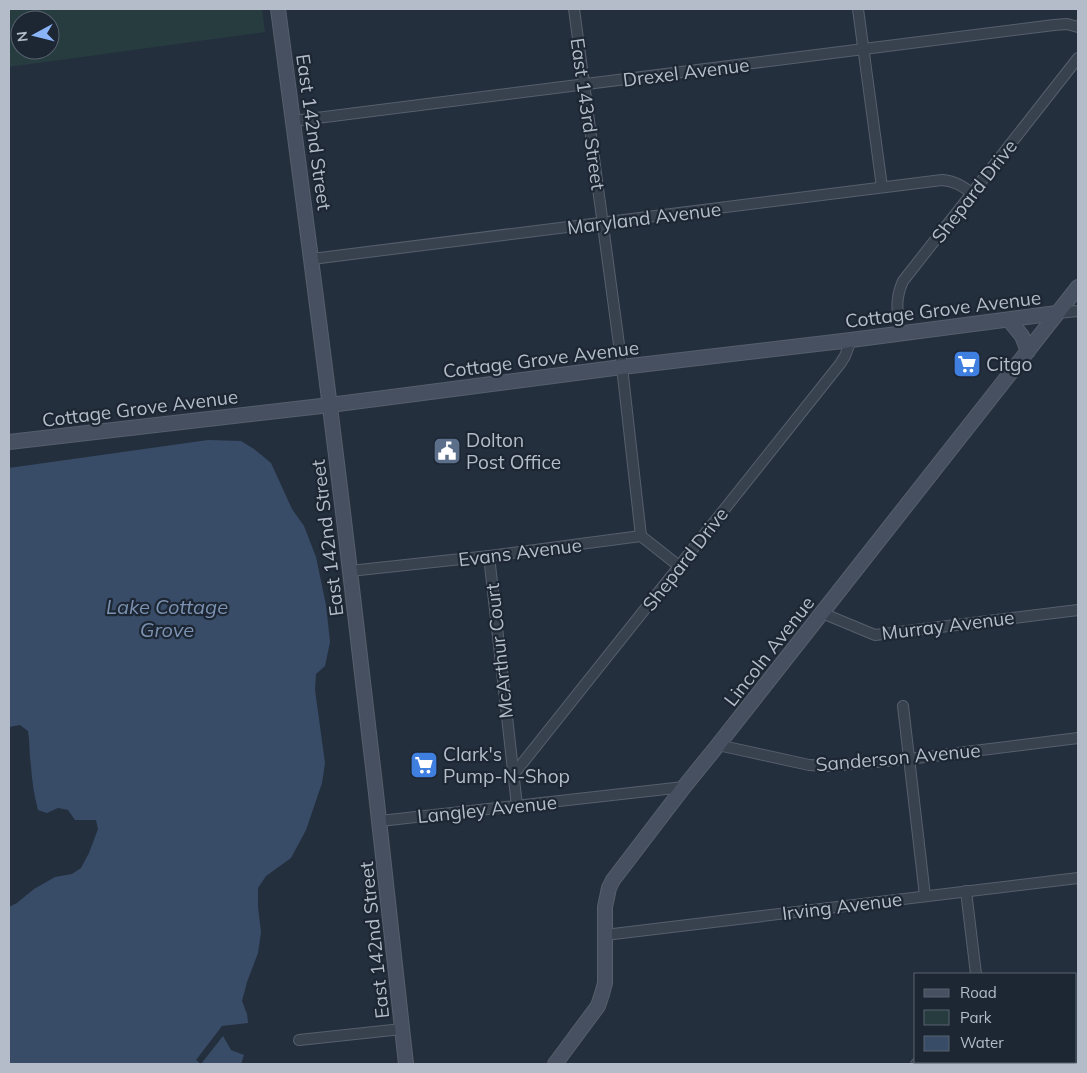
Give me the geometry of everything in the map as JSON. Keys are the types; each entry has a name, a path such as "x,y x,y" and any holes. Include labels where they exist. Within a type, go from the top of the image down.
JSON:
{"street":[{"name":"East 142nd Street","path":"278,9 330,405 380,821 406,1064"},
{"name":"East 143rd Street","path":"574,9 622,367 641,536"},
{"path":"858,9 882,187"},
{"name":"Drexel Avenue","path":"294,120 1054,25 1067,24 1078,27"},
{"name":"Shepard Drive","path":"900,333 897,301 898,291 903,281 1078,58"},
{"name":"Maryland Avenue","path":"312,259 942,180 959,184 972,193"},
{"name":"Lincoln Avenue","path":"555,1064 598,1006 602,994 605,983 605,908 608,888 684,787 1078,287"},
{"name":"Cottage Grove Avenue","path":"9,442 330,405 1078,311"},
{"path":"1009,320 1022,336 1028,351"},
{"name":"Shepard Drive","path":"513,775 840,364 851,340"},
{"path":"641,536 679,566"},
{"name":"Evans Avenue","path":"350,571 489,556 641,536"},
{"name":"McArthur Court","path":"489,556 517,806"},
{"name":"Murray Avenue","path":"822,613 875,635 1078,610"},
{"path":"903,706 925,896"},
{"name":"Sanderson Avenue","path":"718,745 809,765 829,766 909,759 1078,738"},
{"name":"Langley Avenue","path":"380,821 684,787"},
{"name":"Irving Avenue","path":"605,935 1078,878"},
{"path":"966,891 976,973"},
{"path":"298,1040 402,1028"}],"green space":[{"path":"9,9 262,9 265,32 9,67"}],"water":[{"name":"Lake Cottage Grove","path":"208,440 241,441 271,463 292,509 304,526 316,557 326,605 330,642 325,666 316,674 315,690 325,763 322,783 306,830 291,858 266,876 258,888 261,932 258,953 242,1001 248,1023 222,1026 196,1060 201,1064 9,1064 9,907 55,877 72,874 81,868 98,829 96,820 75,820 68,810 58,808 47,813 38,810 35,799 28,731 20,725 9,727 9,468"},
{"path":"223,1036 231,1050 244,1055 241,1064 201,1064"}],"place":[{"name":"Citgo","path":"967,364"},
{"name":"Dolton Post Office","path":"447,451"},
{"name":"Clark's Pump-N-Shop","path":"424,765"}]}
